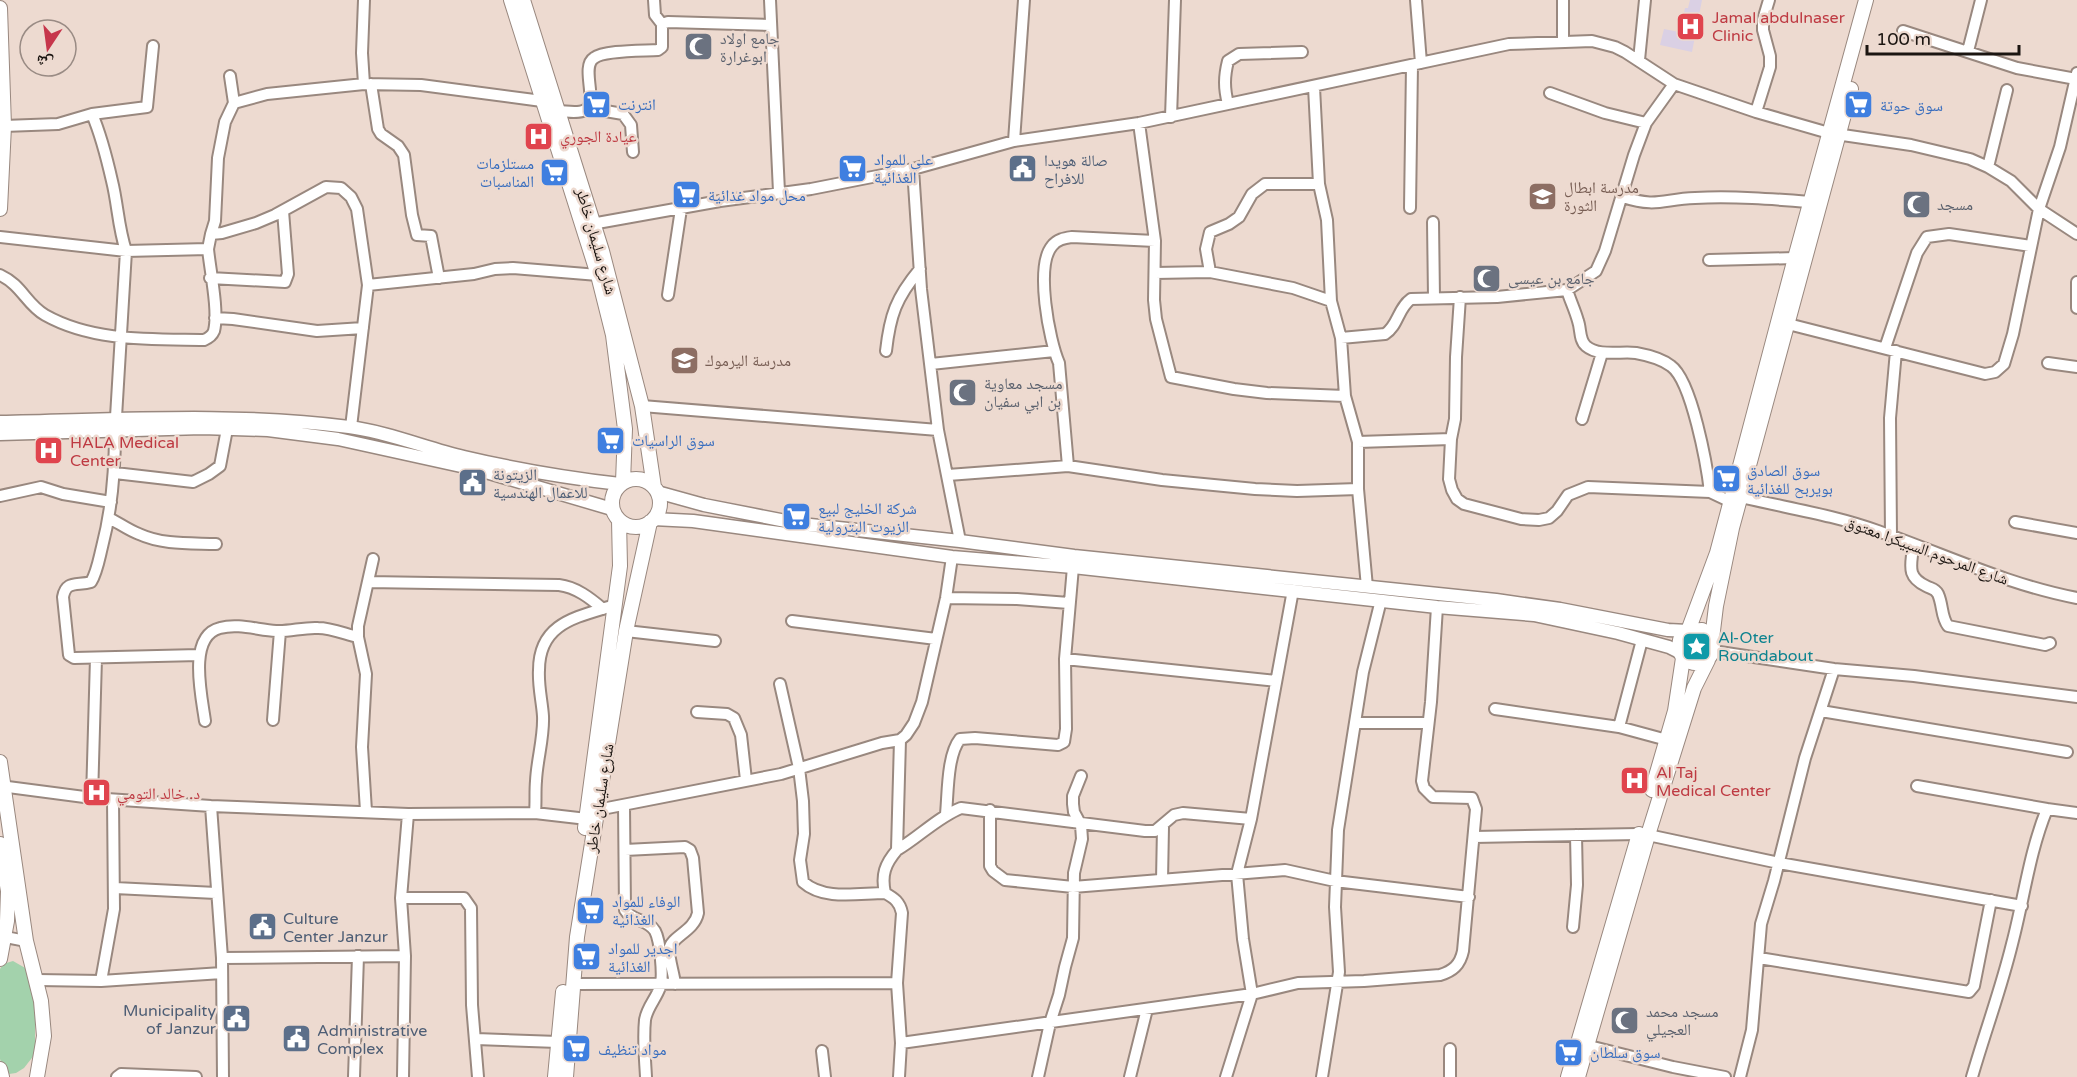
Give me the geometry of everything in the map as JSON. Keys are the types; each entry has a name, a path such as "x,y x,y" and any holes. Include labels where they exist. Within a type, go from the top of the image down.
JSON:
{"main road":[{"name":"شارع سليمان خاطر","path":"511,0 542,100 588,225 613,335 624,404 625,429 621,483"},
{"name":"شارع سليمان خاطر","path":"523,0 558,111 588,225 642,406 656,489"},
{"path":"1578,1077 1589,1046 1675,711 1681,655 1680,640 1688,631 1717,554 1788,324 1866,0"},
{"path":"1568,1077 1643,835 1694,688 1711,650 1735,499 1795,258 1810,202 1876,0"},
{"path":"0,8 4,126 0,209"},
{"path":"629,479 643,479 656,489 660,509 652,521 638,527 631,526 616,514 613,494 621,483 629,479"},
{"name":"شارع سليمان خاطر","path":"566,1077 577,937 592,814 609,607 620,566 616,514"},
{"name":"شارع سليمان خاطر","path":"555,1077 569,929 626,631 652,521"},
{"path":"1688,631 1702,630 1711,650"},
{"path":"1681,655 1695,664 1711,650"},
{"path":"0,762 26,941 38,980 44,1036 37,1077"},
{"path":"0,844 8,891 7,921 2,936 0,959"},
{"path":"0,1069 2,1077"}],"street":[{"path":"364,0 362,53 378,129 381,134 398,146 404,155 417,235 431,236 439,278"},
{"path":"588,108 591,101 589,78 591,61 595,57 612,53 658,50 662,47 662,24 655,15 654,0"},
{"path":"770,0 779,192"},
{"path":"1014,141 1024,0"},
{"path":"1171,117 1175,0"},
{"path":"1410,208 1417,64 1416,0"},
{"path":"1563,0 1563,41"},
{"path":"1639,60 1645,0"},
{"path":"1756,112 1770,67 1770,56 1763,30 1763,20 1769,0"},
{"path":"1968,51 1982,0"},
{"path":"662,24 668,22 771,25"},
{"path":"1788,324 1985,374 1995,372 2004,364 2013,334 2039,209 2060,147 2076,76 2017,68 1903,31"},
{"path":"588,225 779,192 811,189 913,169 1014,141 1171,117 1509,44 1563,41 1604,43 1639,60 1674,84 1756,112 1834,134 1947,152 1988,166 2011,181 2039,209 2077,234"},
{"path":"4,126 58,124 92,114 147,107 153,46"},
{"path":"1228,104 1224,89 1228,61 1239,54 1302,52"},
{"path":"0,275 19,287 42,314 81,329 122,339 204,340 210,337 214,332 215,318 208,249 215,215 218,158 225,122 234,104 230,76"},
{"path":"234,104 267,94 368,84 421,85 542,100"},
{"path":"1341,338 1385,334 1390,331 1406,303 1411,299 1497,297 1567,290 1596,271 1646,123 1674,84"},
{"path":"1314,87 1319,184 1327,220 1331,301 1341,338 1345,396 1358,442 1358,489 1367,587"},
{"path":"1988,166 2007,90"},
{"path":"1550,93 1646,123"},
{"path":"558,111 577,112 588,108 623,114 631,125 633,152"},
{"path":"92,114 112,183 119,226 126,251 116,417"},
{"path":"1139,123 1155,241 1156,319 1171,377 1267,393 1345,396"},
{"path":"913,169 920,269 938,430 960,541"},
{"path":"1210,272 1206,249 1210,232 1239,217 1257,189 1265,184 1276,183 1319,184"},
{"path":"211,234 256,223 326,187 347,192 357,209 368,285 351,427"},
{"path":"1623,196 1651,204 1695,198 1810,202"},
{"path":"668,295 681,208"},
{"path":"210,278 285,282 288,274 283,211"},
{"path":"1433,222 1434,297"},
{"path":"1891,535 1891,350 1917,253 1926,237 1949,234 2031,246"},
{"path":"0,237 126,251 208,249"},
{"path":"1068,466 1059,363 1054,351 1045,299 1044,263 1053,244 1062,238 1155,241"},
{"path":"1709,260 1795,258"},
{"path":"368,285 513,268 598,276"},
{"path":"886,351 890,319 897,301 907,284 920,269"},
{"path":"1155,273 1210,272 1293,288 1331,301"},
{"path":"2077,282 2077,308"},
{"path":"1460,297 1455,419 1451,439 1449,479 1457,499 1473,508 1521,519 1539,520 1549,518 1568,495 1588,486 1710,492 1707,464 1689,397 1676,370 1670,365 1643,354 1602,352 1586,346 1582,341 1579,322 1567,290"},
{"path":"215,318 317,331 363,328"},
{"path":"932,364 1054,351"},
{"path":"1582,419 1602,352"},
{"path":"2048,363 2077,368"},
{"path":"642,406 938,430"},
{"path":"0,422 116,417 226,417 351,427 464,457 586,480 621,483"},
{"path":"0,434 202,428 268,430 338,439 478,470 616,514"},
{"path":"115,473 181,481 198,480 220,466 227,429"},
{"path":"115,431 115,473 109,518 93,578 88,583 67,586 63,597 69,654 74,658 199,655"},
{"path":"1358,442 1451,439"},
{"path":"948,475 1068,466 1162,480 1256,489 1297,491 1358,489"},
{"path":"0,496 41,487 63,494 111,502"},
{"path":"656,489 704,505 801,524 1074,556 1496,600 1560,609 1668,630 1688,631"},
{"name":"شارع المرحوم السبيكرا معتوق","path":"1710,492 1735,499 1841,519 1891,535 2030,587 2077,598"},
{"path":"109,518 138,534 159,541 216,544"},
{"path":"652,521 725,525 952,557 1072,567 1437,607 1534,615 1642,639 1669,647 1681,655"},
{"path":"2015,522 2077,533"},
{"path":"1913,544 1911,574 1915,580 1936,590 1939,595 1943,621 1948,627 2045,645 2050,643"},
{"path":"2,786 92,798 211,806 408,813 592,814 781,774 882,743 900,740 906,735 914,723 922,702 933,660 952,557"},
{"path":"366,811 362,747 366,674 358,637 361,607 373,559"},
{"path":"946,814 951,764 956,744 960,740 975,738 1058,745 1064,742 1066,729 1065,659 1072,567"},
{"path":"368,582 559,585 567,586 609,607"},
{"path":"1226,1077 1252,994 1243,939 1237,874 1251,819 1293,590"},
{"path":"946,598 1017,599 1069,603"},
{"path":"1322,1077 1339,963 1335,881 1338,830 1363,672 1381,600"},
{"path":"535,813 535,783 543,727 538,671 541,649 544,641 562,624 572,618 609,607"},
{"path":"901,1043 1252,994 1298,983 1336,983 1428,976 1450,972 1461,960 1476,809 1472,798 1433,797 1424,788 1422,771 1437,607"},
{"path":"792,621 936,639"},
{"path":"205,722 199,655 208,636 219,628 245,627 280,631 320,628 358,637"},
{"path":"273,720 280,631"},
{"path":"626,631 716,641"},
{"path":"1619,727 1642,639"},
{"path":"1711,650 1834,669 1914,676 2077,697"},
{"path":"92,798 96,658"},
{"path":"1065,659 1276,681"},
{"path":"1740,1077 1752,1030 1761,924 1805,758 1834,669"},
{"path":"780,684 799,768 803,801 804,834 800,860 803,882 810,889 822,893 885,893 900,904 902,913 897,983 901,1043 899,1077"},
{"path":"1495,709 1619,727 1668,740"},
{"path":"1821,711 2067,752"},
{"path":"697,712 727,714 734,718 741,735 746,780"},
{"path":"1355,723 1428,723"},
{"path":"897,850 900,740"},
{"path":"1038,1077 1073,938 1075,912 1073,887 1076,860 1082,839 1082,825 1074,812 1073,796 1081,776"},
{"path":"1917,786 2077,813"},
{"path":"101,981 114,909 113,800"},
{"path":"211,806 222,958 223,1077"},
{"path":"624,806 625,910 628,915 649,924 655,930 660,953 662,984 647,1009 645,1019 646,1077"},
{"path":"885,893 883,873 887,862 897,850 933,826 946,814 961,808 990,810 1082,825 1145,831 1155,831 1174,815 1183,813 1251,819"},
{"path":"1972,1077 2005,972 2032,855 2047,809"},
{"path":"990,810 989,856 993,871 1005,880 1073,887 1285,870 1335,881 1469,897"},
{"path":"403,1077 405,956 401,898 408,813"},
{"path":"1162,827 1162,880"},
{"path":"1574,927 1577,885 1576,835"},
{"path":"1474,837 1643,835 1779,863 2022,906"},
{"path":"625,850 685,847 690,850 693,858 698,913 692,927 672,943 669,950 675,984"},
{"path":"115,888 216,893"},
{"path":"401,898 454,897 464,898 468,902 472,916 472,1005 478,1077"},
{"path":"1759,958 1969,992 1974,987 1991,900"},
{"path":"2,936 26,941"},
{"path":"354,1077 358,956"},
{"path":"222,958 405,956"},
{"path":"38,980 101,981 222,973"},
{"path":"573,984 897,983"},
{"path":"1130,1077 1146,1009"},
{"path":"476,1039 558,1042"},
{"path":"1589,1046 1672,1072 1725,1077"},
{"path":"1450,1049 1450,1077"},
{"path":"822,1051 825,1077"},
{"path":"117,1077 122,1074 196,1077"}],"shaded area":[{"name":"Jamal abdulnaser Clinic","path":"1690,0 1702,0 1692,52 1660,45 1664,29 1683,33 1686,22 1682,21 1685,8 1688,8"}],"green space":[{"path":"13,961 27,969 35,992 35,1054 24,1068 9,1074 3,1068 0,1059 0,969 3,964"}],"place":[{"name":"Jamal abdulnaser Clinic","path":"1691,26"},
{"name":"جامع اولاد ابوغرارة","path":"699,47"},
{"name":"انترنت","path":"597,104"},
{"name":"سوق حوتة","path":"1859,105"},
{"name":"عيادة الجوري","path":"539,136"},
{"name":"علي للمواد الغذائية","path":"853,168"},
{"name":"صالة هويدا للافراح","path":"1023,169"},
{"name":"مستلزمات المناسبات","path":"555,172"},
{"name":"محل مواد غذائية","path":"687,195"},
{"name":"مدرسة ابطال الثورة","path":"1543,196"},
{"name":"مسجد","path":"1916,204"},
{"name":"جامع بن عيسى","path":"1487,278"},
{"name":"مدرسة اليرموك","path":"684,360"},
{"name":"مسجد معاوية بن ابي سفيان","path":"963,392"},
{"name":"سوق الراسيات","path":"611,440"},
{"name":"HALA Medical Center","path":"49,451"},
{"name":"سوق الصادق بويربح للغذائية","path":"1726,479"},
{"name":"الزيتونة للاعمال الهندسية","path":"472,483"},
{"name":"شركة الخليج لبيع الزيوت البترولية","path":"797,517"},
{"name":"Al-Oter Roundabout","path":"1697,646"},
{"name":"Al Taj Medical Center","path":"1635,781"},
{"name":"د. خالد التومي","path":"96,793"},
{"name":"الوفاء للمواد الغذائية","path":"591,910"},
{"name":"Culture Center Janzur","path":"262,927"},
{"name":"اجدير للمواد الغذائية","path":"587,957"},
{"name":"Municipality of Janzur","path":"237,1019"},
{"name":"مسجد محمد العجيلي","path":"1625,1020"},
{"name":"Administrative Complex","path":"296,1039"},
{"name":"مواد تنظيف","path":"577,1049"},
{"name":"سوق سلطان","path":"1569,1052"}]}
